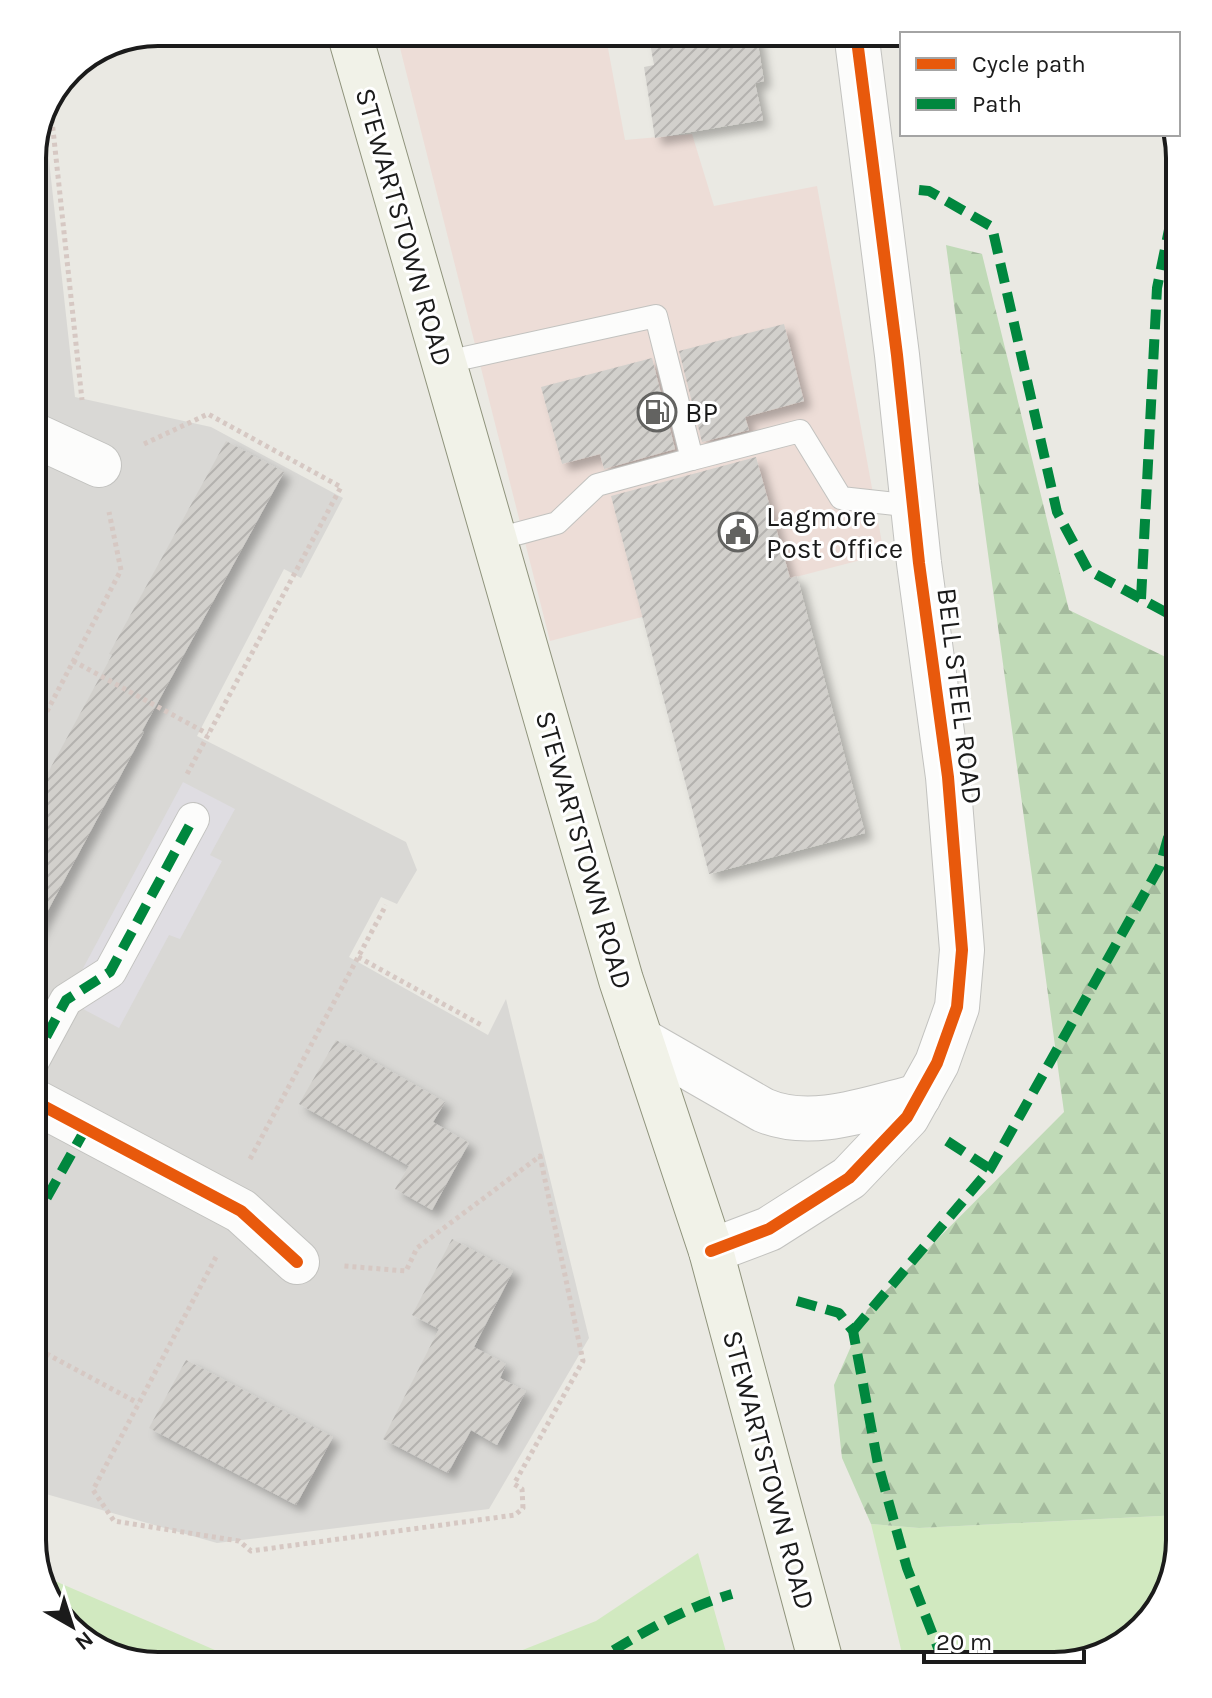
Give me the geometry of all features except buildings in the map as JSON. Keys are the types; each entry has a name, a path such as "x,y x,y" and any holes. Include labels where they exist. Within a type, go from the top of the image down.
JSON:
{"main road":[{"name":"STEWARTSTOWN ROAD","path":"353,46 442,363 641,1040 711,1251 818,1652"}],"street":[{"name":"BELL STEEL ROAD","path":"711,1251 769,1229 849,1178 907,1117 937,1063 957,1007 962,950 948,777 919,563 858,46"},
{"path":"46,1037 66,1000 110,972 193,819"},
{"path":"641,1040 783,1119 848,1114 919,1096"},
{"path":"46,1107 234,1206 297,1262"}],"lane":[{"path":"442,363 656,316 692,459"},
{"path":"494,540 557,523 597,485 800,431 841,498 914,506"}],"path":[{"path":"46,713 121,570 64,448 82,402 52,123"},
{"path":"64,448 208,414 341,487 183,782 193,819"},
{"path":"73,661 208,734"},
{"path":"297,1262 406,1271 417,1248 540,1156 583,1361 514,1484 522,1489 523,1508 515,1515 251,1551 239,1541 114,1521 93,1490 386,905"},
{"path":"358,957 483,1026"},
{"path":"46,1354 138,1403"}],"shaded area":[{"path":"400,46 608,46 625,140 692,134 714,206 817,186 884,554 550,641"},
{"path":"47,144 75,397 211,427 343,498 301,578 284,569 197,736 406,842 417,870 397,904 381,897 349,957 488,1035 506,999 589,1338 489,1509 217,1543 46,1494"},
{"path":"183,782 235,809 210,855 222,861 180,939 169,935 119,1028 66,1000"}],"green space":[{"path":"946,245 982,254 1069,610 1166,657 1166,1516 919,1528 871,1524 842,1458 834,1385 867,1310 1064,1112"},
{"path":"1166,1516 1165,1555 1157,1583 1143,1608 1122,1629 1097,1643 1054,1652 902,1652 871,1524 919,1528"},
{"path":"698,1553 726,1652 517,1652 596,1621"},
{"path":"112,1606 220,1652 151,1652 112,1642"}],"marked path":[{"path":"919,190 929,191 992,227 1057,512 1088,570 1166,612"},
{"path":"1141,599 1157,288 1166,244"},
{"path":"46,1037 66,1000 110,972 193,819"},
{"path":"853,1331 990,1169 1160,866 1166,845"},
{"path":"46,1199 86,1128"},
{"path":"947,1141 990,1169"},
{"path":"797,1301 839,1313 853,1331 878,1464 907,1568 940,1652"},
{"path":"611,1652 675,1616 732,1594"}],"cycle path":[{"path":"711,1251 769,1229 849,1178 907,1117 937,1063 957,1007 962,950 948,777 919,563 897,355 858,46"},
{"path":"46,1107 241,1211 297,1262"}],"place":[{"name":"BP","path":"657,412"},
{"name":"Lagmore Post Office","path":"738,532"}]}
